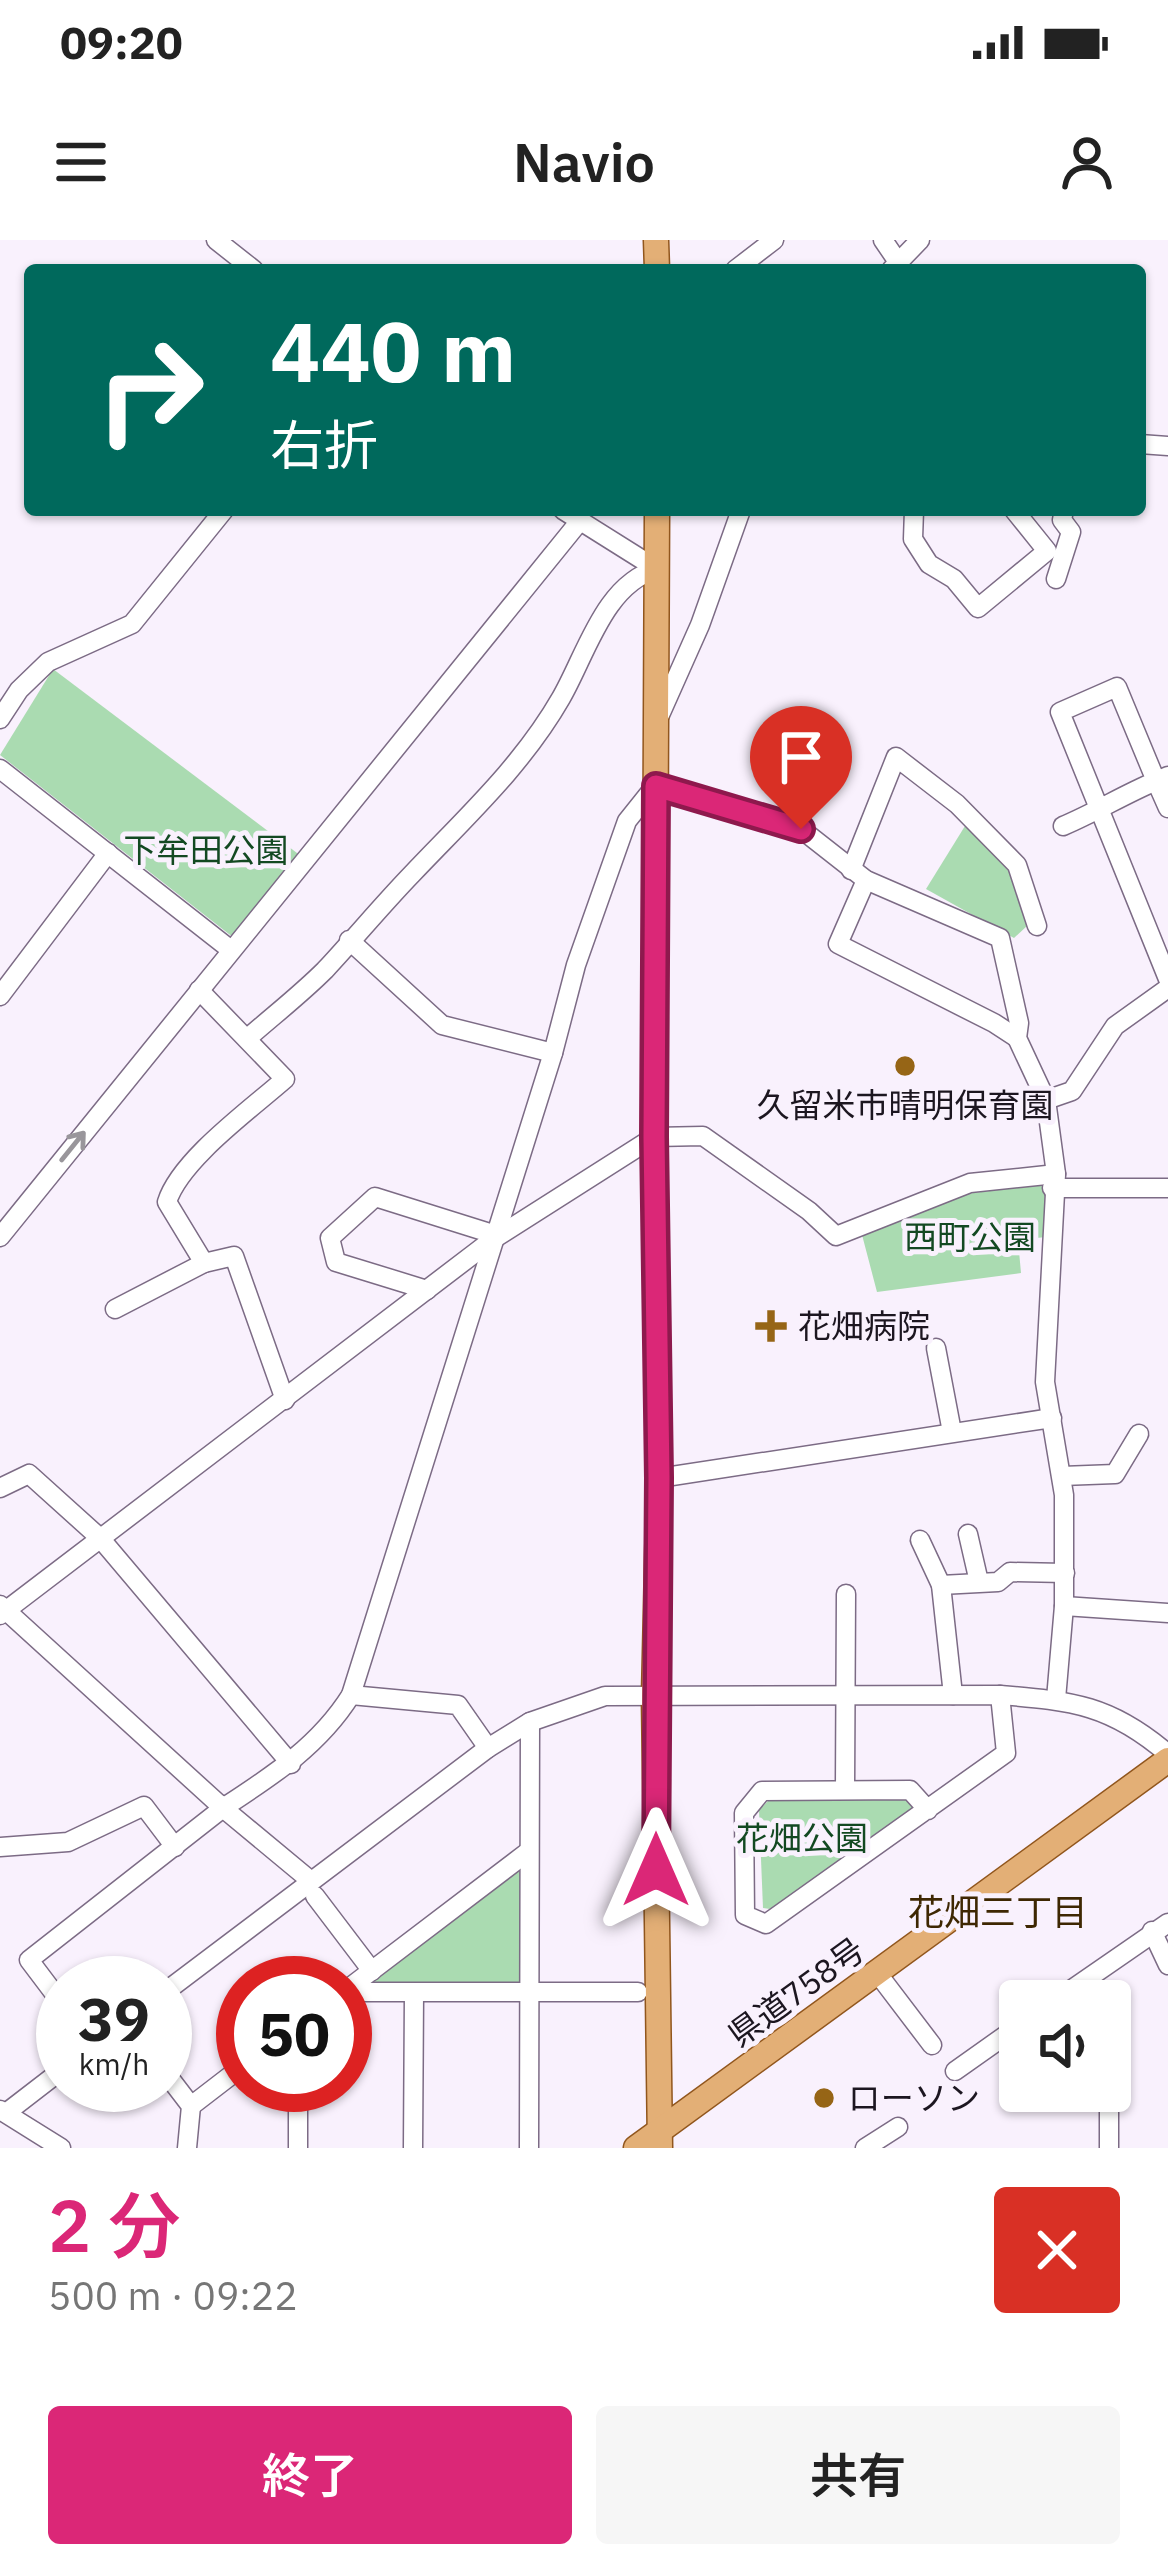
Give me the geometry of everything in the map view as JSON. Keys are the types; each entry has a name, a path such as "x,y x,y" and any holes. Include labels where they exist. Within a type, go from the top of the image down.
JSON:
{"main road":[{"path":"657,516 654,1137 659,1478 654,1696 659,2139"},
{"name":"県道758号","path":"636,2148 659,2139 1168,1757"}],"street":[{"path":"216,240 246,264"},
{"path":"743,264 774,240"},
{"path":"883,240 904,257"},
{"path":"0,719 19,690 48,662 132,624 219,516"},
{"path":"0,1237 571,516 657,569"},
{"path":"656,724 700,625 739,516"},
{"path":"914,516 913,539 929,564 953,579 978,608 1047,551 1019,516"},
{"path":"1056,578 1071,532 1063,516"},
{"path":"249,1037 325,970 487,800 561,698 582,652 621,593 637,574 657,569"},
{"path":"1046,1100 1072,1091 1115,1026 1168,984 1060,712 1118,687 1162,778 1168,808"},
{"path":"1037,926 1017,865 957,805 896,757 838,944 1017,1039 1046,1100 1054,1181 1045,1382 1063,1476 1065,1573 1057,1700"},
{"path":"0,769 231,950"},
{"path":"1063,826 1162,778"},
{"path":"36,1969 29,1960 223,1808 291,1764 336,1718 350,1695 554,1053 576,965 627,821 656,786 801,829 858,875 1000,938 1019,1023 1017,1039"},
{"path":"0,996 108,853"},
{"path":"349,940 442,1025 554,1053"},
{"path":"199,990 285,1079 172,1186 167,1202 204,1263"},
{"path":"362,1956 313,1889 2,1610 285,1400 493,1237 654,1137 703,1136 808,1211 836,1237 970,1184 1054,1181 1168,1188"},
{"path":"427,1290 336,1262 330,1238 375,1197 493,1237"},
{"path":"115,1309 204,1263 234,1256 285,1400"},
{"path":"936,1348 952,1432"},
{"path":"659,1478 1052,1418"},
{"path":"1063,1476 1115,1474 1138,1434"},
{"path":"0,1488 29,1474 100,1538 291,1764"},
{"path":"968,1534 980,1582"},
{"path":"920,1540 941,1585 953,1695"},
{"path":"941,1585 998,1582 1010,1572 1065,1573"},
{"path":"845,1789 846,1594"},
{"path":"1064,1606 1168,1612"},
{"path":"350,1695 458,1705 488,1748"},
{"path":"928,1810 910,1790 762,1791 744,1813 745,1915 766,1924 928,1810 1006,1753 1000,1695"},
{"path":"192,1973 313,1889 488,1748 530,1721 605,1696 1000,1695 1057,1700 1095,1708 1135,1725 1168,1757"},
{"path":"530,1721 530,2148"},
{"path":"0,1847 68,1842 144,1806 175,1847"},
{"path":"372,1970 529,1851"},
{"path":"1086,1980 1160,1927 1168,1965"},
{"path":"878,1974 932,2045"},
{"path":"372,1992 638,1993"},
{"path":"413,2148 414,1993"},
{"path":"955,2071 999,2041"},
{"path":"192,2105 216,2087"},
{"path":"36,2088 3,2112 61,2148"},
{"path":"187,2148 190,2112"},
{"path":"298,2112 298,2148"},
{"path":"1109,2112 1109,2148"},
{"path":"865,2148 898,2127"}],"green space":[{"name":"下牟田公園","path":"53,669 301,856 234,938 0,755"},
{"path":"965,826 1013,872 1028,925 1014,938 926,889"},
{"name":"西町公園","path":"1047,1184 1046,1237 1018,1240 1021,1273 877,1292 861,1231 949,1196"},
{"name":"花畑公園","path":"904,1795 915,1809 777,1910 763,1908 759,1810 772,1797"},
{"path":"524,1862 525,1989 372,1987 372,1978"}],"place":[{"name":"久留米市晴明保育園","path":"905,1066"},
{"name":"花畑病院","path":"771,1326"},
{"name":"ローソン","path":"824,2098"}],"district":[{"name":"花畑三丁目","path":"998,1912"}],"route":[{"path":"656,1870 656,786 801,829"}]}
